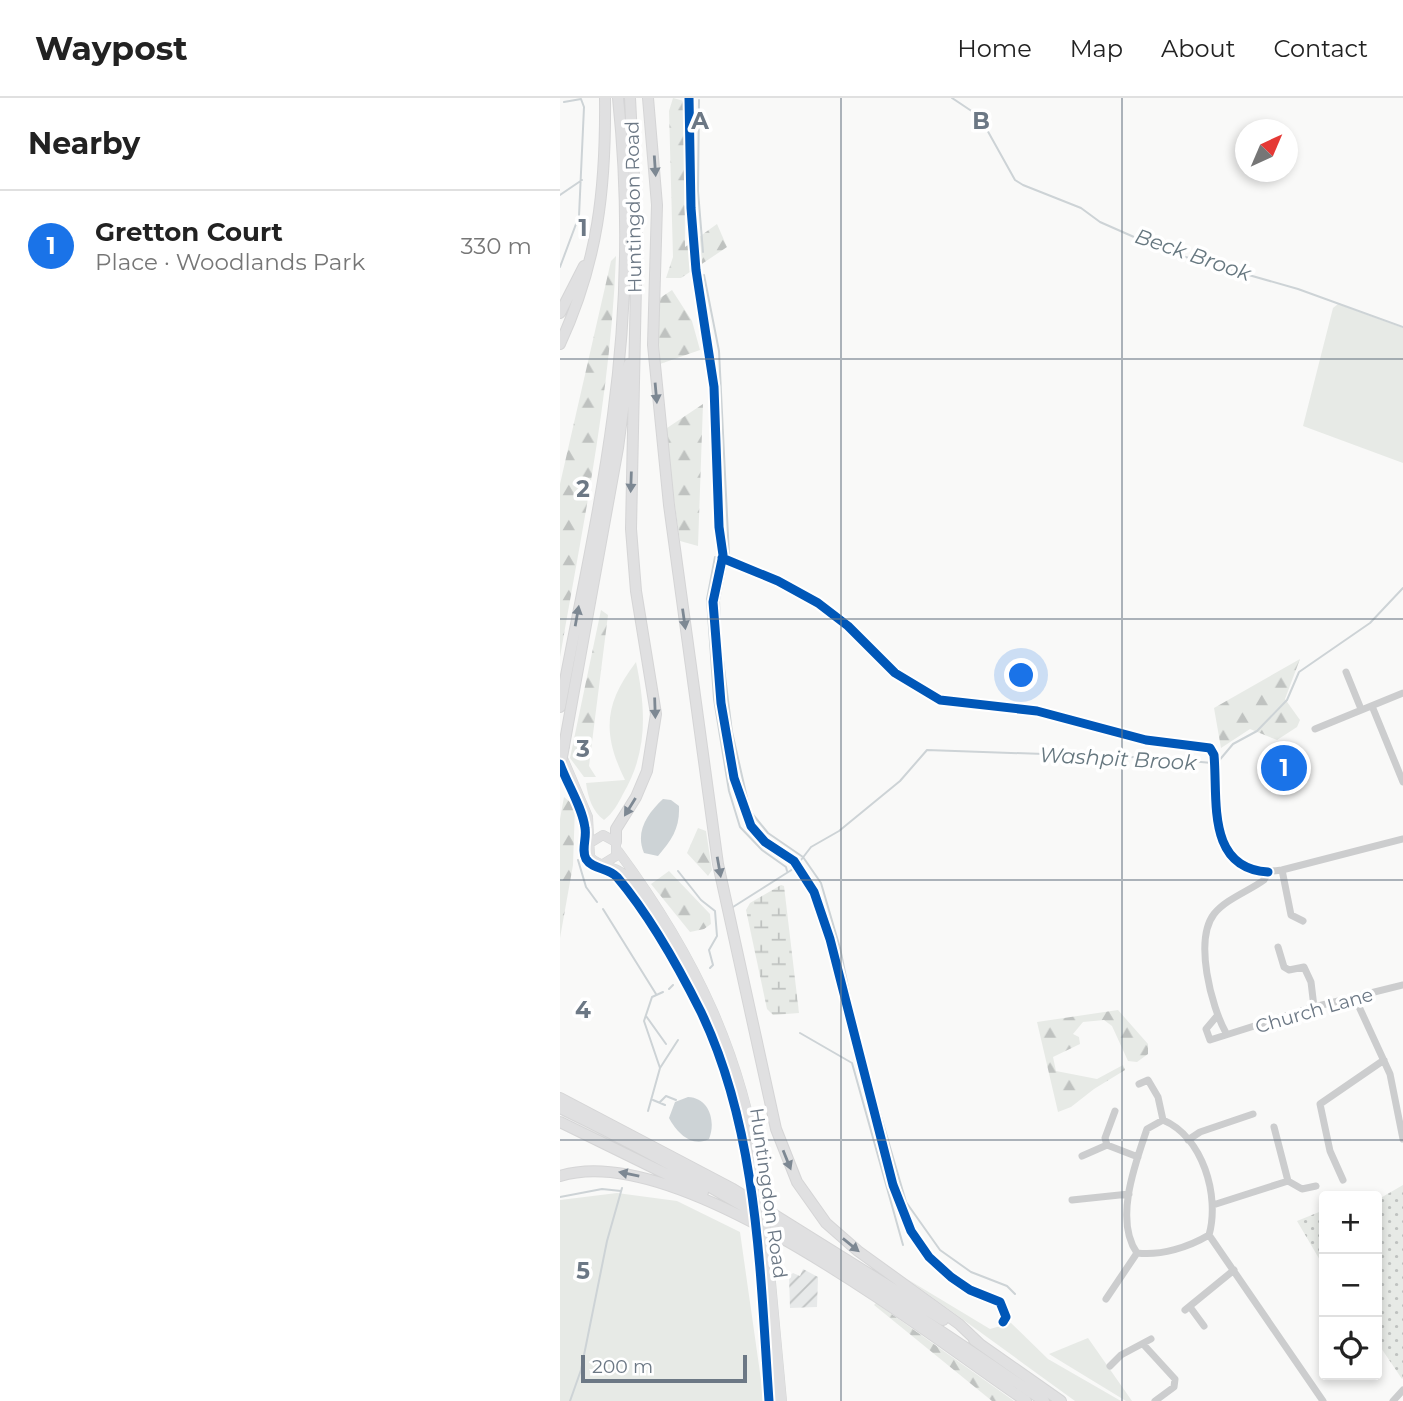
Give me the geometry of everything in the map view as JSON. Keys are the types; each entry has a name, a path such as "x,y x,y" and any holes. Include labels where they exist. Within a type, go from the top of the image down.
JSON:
{"highway":[{"path":"560,344 589,270 600,217 605,184 605,98"},
{"path":"560,707 613,416 620,352 624,262 623,142 618,98"},
{"name":"Huntingdon Road","path":"630,98 637,235 634,316"},
{"path":"648,98 657,205 654,356 669,505 718,864 776,1129 797,1182 827,1223 859,1251 959,1324 980,1343"},
{"path":"560,313 583,269 600,217"},
{"path":"560,769 618,449 634,316"},
{"path":"617,846 616,829 636,797 647,771 655,723 654,690 636,591 631,529 634,316"},
{"path":"560,1098 766,1208 980,1343 1061,1401"},
{"path":"561,1109 779,1226 1044,1401"},
{"path":"560,1122 761,1222 779,1226"},
{"path":"560,1176 592,1169 617,1171 670,1185 725,1210 834,1270 1026,1401"}],"main road":[{"path":"562,748 588,817 590,857 603,864 614,860 617,846 603,835 588,817"},
{"path":"590,843 603,835"},
{"name":"Huntingdon Road","path":"617,846 673,933 723,1031 747,1102 762,1189 775,1401"},
{"name":"Huntingdon Road","path":"603,864 624,874 679,959 711,1021 734,1085 764,1249 782,1401"}],"street":[{"path":"818,603 848,626 895,673 940,700 1037,711 1146,740 1206,746 1213,751 1218,819 1225,847 1242,867 1268,872 1282,870 1403,839"},
{"path":"1346,672 1361,709"},
{"path":"1315,729 1403,693"},
{"path":"1372,706 1403,782"},
{"path":"1282,870 1291,915 1303,921"},
{"path":"1217,1016 1205,1033 1210,1040 1226,1033 1217,1016 1203,942 1207,926 1223,906 1250,890 1268,872"},
{"path":"1278,947 1284,967 1289,970 1304,967 1308,972 1314,1007"},
{"name":"Church Lane","path":"1226,1033 1233,1034 1314,1007 1403,985"},
{"path":"1356,998 1390,1074 1403,1139"},
{"path":"1309,1103 1320,1104 1384,1060"},
{"path":"1139,1084 1148,1080 1158,1097 1163,1120"},
{"path":"1320,1104 1330,1151 1343,1180"},
{"path":"1107,1145 1105,1138 1115,1111"},
{"path":"1188,1140 1200,1132 1254,1114"},
{"path":"1163,1120 1173,1124 1188,1140 1203,1166 1213,1205 1209,1235 1323,1401"},
{"path":"1137,1253 1129,1242 1126,1225 1129,1194 1147,1129 1163,1120"},
{"path":"1274,1127 1288,1181 1302,1189 1316,1186"},
{"path":"1082,1156 1107,1145 1138,1157"},
{"path":"1213,1205 1288,1181"},
{"path":"1072,1200 1129,1194"},
{"path":"1137,1253 1167,1251 1209,1235"},
{"path":"1106,1298 1137,1253"},
{"path":"1204,1326 1188,1308 1234,1270"},
{"path":"1110,1366 1121,1355 1151,1339"},
{"path":"1143,1344 1175,1378 1174,1387 1155,1401"},
{"path":"1393,1401 1403,1390"}],"shaded area":[{"path":"663,799 671,800 679,806 676,827 658,856 644,853 641,838 644,824"},
{"path":"688,1097 702,1102 709,1112 712,1125 709,1139 697,1142 686,1138 669,1118 675,1102"},
{"path":"803,1269 818,1277 817,1307 790,1308 789,1276 793,1273 800,1276"}],"green space":[{"path":"673,98 684,101 685,247 717,224 727,247 681,278 666,278 673,257 669,111"},
{"path":"616,256 602,407 560,657 560,484 611,261"},
{"path":"672,290 692,321 700,350 660,364 657,300"},
{"path":"1338,304 1403,328 1403,463 1303,426 1333,308"},
{"path":"703,404 698,546 680,541 664,430"},
{"path":"601,610 608,615 589,766 596,777 584,777 570,758"},
{"path":"1300,659 1285,699 1300,720 1297,727 1277,740 1250,729 1221,748 1214,708"},
{"path":"636,662 643,713 641,746 631,778 615,808 604,820 591,803 586,783 625,780 613,748 610,719 612,705 625,677"},
{"path":"564,797 575,806 573,865 560,938 560,819"},
{"path":"698,828 706,831 712,870 708,876 687,853"},
{"path":"669,871 710,914 711,924 704,929 690,932 651,884"},
{"path":"781,885 784,886 799,1013 773,1015 767,1009 746,910 750,903"},
{"path":"1118,1010 1148,1044 1148,1054 1137,1062 1128,1061 1112,1026 1104,1020 1083,1022 1073,1034 1079,1037 1080,1044 1053,1057 1056,1071 1097,1079 1123,1065 1125,1070 1071,1107 1058,1112 1037,1022"},
{"path":"1403,1185 1402,1379 1382,1349 1382,1197"},
{"path":"617,1193 677,1201 740,1232 764,1401 560,1401 560,1200"},
{"path":"1319,1212 1319,1258 1297,1221"},
{"path":"907,1279 990,1329 1011,1323 1048,1359 1121,1401 1075,1401"},
{"path":"876,1303 1014,1401 992,1401 874,1305"},
{"path":"1088,1338 1132,1401 1126,1401 1049,1354"}],"waterway":[{"name":"Beck Brook","path":"952,98 976,114"},
{"path":"560,267 579,216 584,107 581,99 564,102"},
{"path":"699,100 698,191 703,252"},
{"name":"Beck Brook","path":"981,119 1015,180 1023,185 1081,208 1100,222 1168,252 1298,289 1403,327"},
{"path":"560,195 582,180"},
{"path":"704,275 719,351 729,556"},
{"path":"715,557 707,599 714,699 729,791 740,827 762,850 786,867 787,871"},
{"path":"726,566 719,600 720,636 732,732 750,811 768,833 803,857 821,883 840,948 859,1041 906,1202 940,1250 971,1272 1007,1286 1015,1294"},
{"name":"Washpit Brook","path":"1217,763 1233,744 1257,731 1287,700 1299,672 1370,623 1403,588"},
{"name":"Washpit Brook","path":"801,860 811,847 839,831 900,781 927,750 1157,758 1212,763"},
{"path":"578,860 586,887 597,902"},
{"name":"Washpit Brook","path":"733,907 793,869"},
{"name":"Washpit Brook","path":"678,871 701,900 715,911 717,936 709,950 713,965 710,968"},
{"path":"603,909 656,994"},
{"name":"Washpit Brook","path":"669,989 673,985"},
{"name":"Washpit Brook","path":"648,1111 660,1068 644,1021 652,997 663,992"},
{"path":"646,1016 666,1044"},
{"path":"800,1033 852,1063 903,1245"},
{"path":"660,1068 678,1040"},
{"path":"660,1102 666,1096 676,1100"},
{"path":"653,1100 665,1105"},
{"name":"Washpit Brook","path":"570,1401 581,1370 607,1241 622,1188"},
{"path":"560,1197 602,1189 621,1191"}],"cycle path":[{"path":"689,98 691,208 696,270 714,387 719,527 723,555 713,602 721,703 734,778 751,826 765,842 794,861 814,892 830,939 893,1185 911,1231 929,1257 951,1277 970,1290 1000,1302 1006,1317 1003,1322"},
{"path":"722,558 778,581 818,603 848,626 895,673 940,700 1037,711 1146,740 1210,748 1214,755 1216,811 1225,845 1234,858 1248,868 1268,872"},
{"path":"560,764 583,820 586,859 617,877 641,908 701,1012 720,1058 745,1153 753,1203 769,1401"}],"place":[{"name":"Gretton Court","path":"1284,768"}]}
